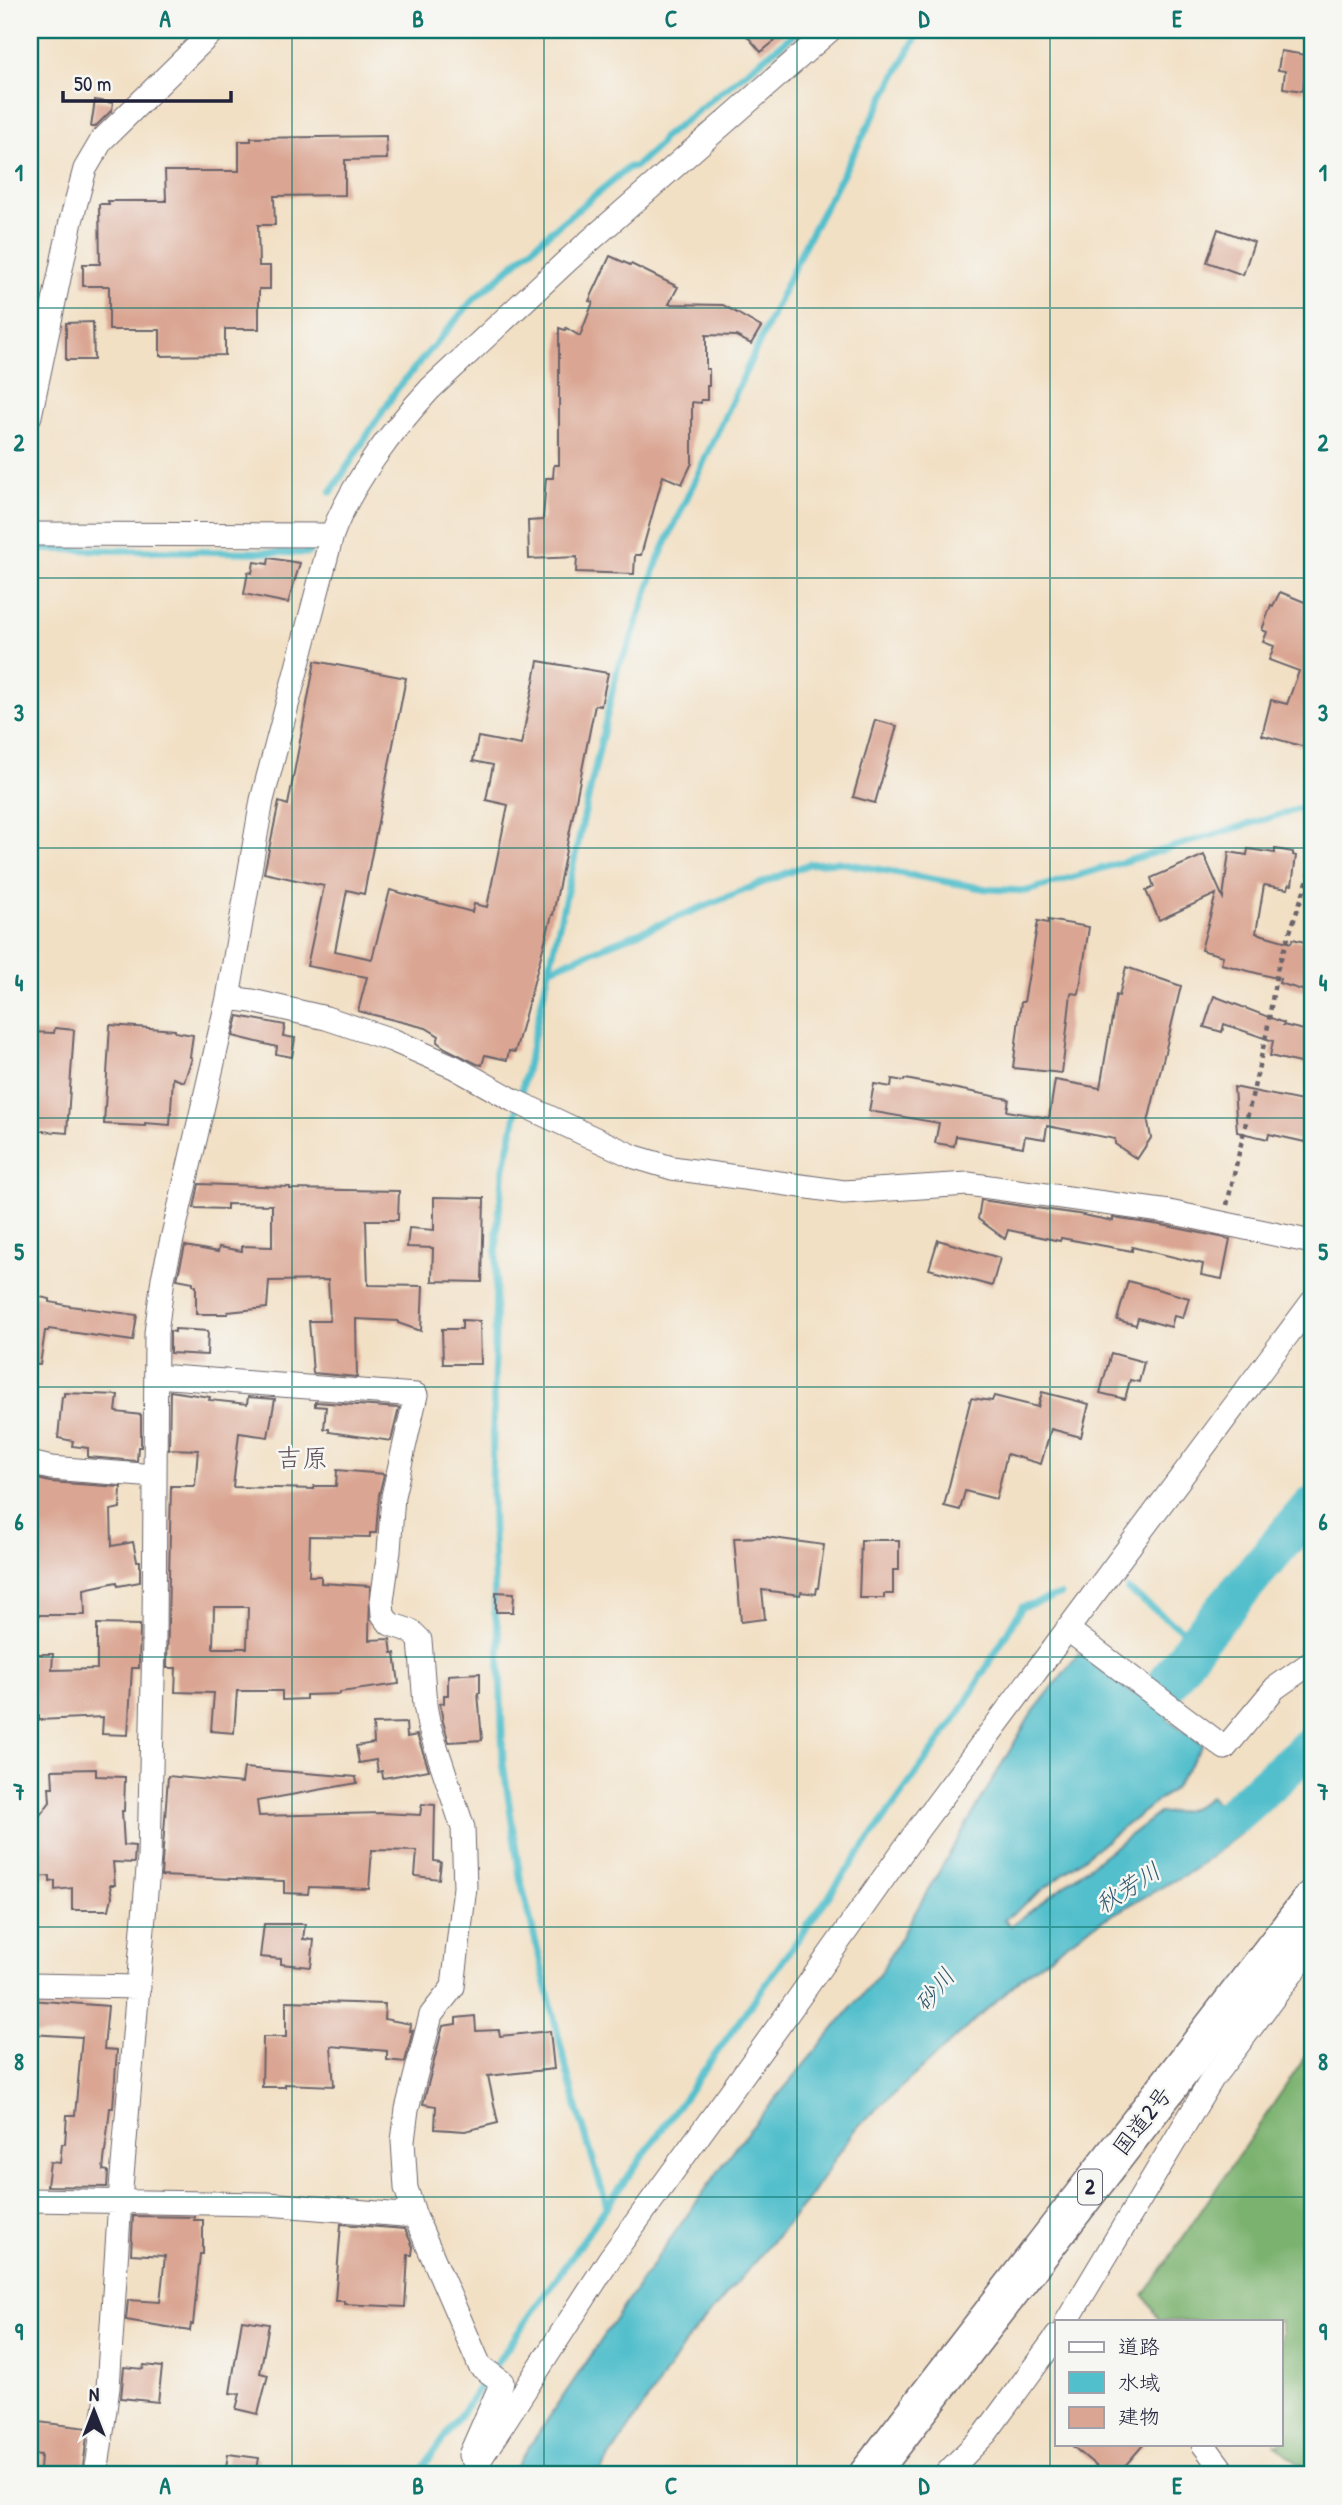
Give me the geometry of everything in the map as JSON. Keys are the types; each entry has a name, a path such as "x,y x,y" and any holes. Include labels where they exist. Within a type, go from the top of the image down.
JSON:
{"highway":[{"name":"国道2号","path":"868,2475 1312,1900"}],"street":[{"path":"30,416 71,221 85,169 102,140 214,30"},
{"path":"96,2475 108,2388 120,2200 149,1857 156,1332 163,1278 228,998 262,800 332,535 339,515 359,481 412,408 430,388 568,260 830,30"},
{"path":"30,534 332,535"},
{"path":"228,998 326,1018 392,1040 454,1067 517,1103 635,1157 673,1168 844,1192 968,1184 1170,1212 1312,1241"},
{"path":"470,2475 610,2258 919,1828 1312,1302"},
{"path":"156,1376 416,1395 393,1496 382,1601 383,1615 390,1624 411,1631 420,1640 429,1726 463,1828 466,1856 453,1987 431,2015 407,2109 403,2141 406,2188 415,2216 488,2372 502,2382 463,2475"},
{"path":"30,1463 51,1468 155,1476"},
{"path":"1067,1629 1225,1748 1275,1688 1312,1662"},
{"path":"1069,2320 1212,2079 1310,1958"},
{"path":"30,1985 139,1987"},
{"path":"30,2200 268,2204 415,2216"},
{"path":"945,2475 986,2433 1055,2340"},
{"path":"1204,2446 1226,2475"}],"path":[{"path":"1224,1222 1278,970 1312,867"}],"green space":[{"path":"1312,2047 1312,2474 1277,2446 1282,2446 1282,2320 1159,2320 1144,2295"}],"water":[{"path":"1079,1653 1203,1745 1174,1788 1004,1920 1011,1926 1159,1813 1187,1809 1210,1796 1241,1833 1193,1870 1090,1927 1027,1973 855,2129 808,2200 689,2338 598,2475 510,2475 737,2145 878,1976 1030,1716"}],"building":[{"path":"742,30 788,30 761,52"},
{"path":"1281,51 1306,55 1303,91 1283,88 1285,71 1278,70"},
{"path":"95,100 113,103 112,110 95,127 91,127"},
{"path":"386,136 387,159 345,160 345,195 274,196 275,225 258,225 259,266 270,266 270,289 259,289 259,329 225,329 225,355 160,356 160,330 109,330 109,286 83,286 83,264 100,264 99,204 109,204 108,201 166,201 165,171 239,171 239,141 251,141 251,138"},
{"path":"1218,229 1254,242 1243,275 1207,262"},
{"path":"610,256 678,287 669,304 723,305 761,327 751,344 736,336 706,335 709,386 707,400 701,400 701,403 692,402 692,463 682,484 663,476 641,555 635,555 634,574 576,572 577,557 529,559 528,521 543,520 546,478 553,478 554,465 559,465 559,328 566,328 580,336 593,302 589,301"},
{"path":"93,322 94,360 66,360 66,323"},
{"path":"269,558 300,563 288,603 244,594 248,572 252,573 254,562 268,564"},
{"path":"1280,592 1312,605 1312,749 1262,735 1271,700 1287,704 1299,671 1269,660 1274,646 1263,642 1267,632 1262,630 1271,605 1273,606"},
{"path":"315,661 406,678 364,894 347,890 335,951 372,959 390,890 472,912 474,904 487,907 508,805 486,800 493,765 473,761 478,737 521,745 538,661 608,673 601,706 595,705 553,915 515,1052 509,1051 507,1060 485,1055 482,1065 477,1064 445,1048 437,1042 439,1036 426,1028 358,1011 367,977 307,966 324,886 264,873 279,802 288,805"},
{"path":"875,720 897,726 875,803 853,797"},
{"path":"1248,849 1275,853 1275,849 1293,852 1296,856 1292,885 1289,884 1288,889 1264,885 1256,933 1291,943 1293,939 1312,944 1312,993 1279,983 1280,979 1221,964 1223,956 1201,950 1216,894 1159,920 1146,891 1154,887 1151,878 1204,855 1223,898 1229,852 1247,855"},
{"path":"1048,920 1089,927 1079,994 1071,993 1062,1073 1013,1068 1021,1002 1024,1002 1038,921 1048,923"},
{"path":"1126,967 1181,986 1148,1122 1151,1138 1137,1159 1115,1144 1115,1139 1047,1126 1045,1139 1025,1136 1023,1147 956,1136 954,1146 935,1143 939,1123 869,1111 874,1084 891,1087 892,1079 905,1079 1009,1099 1007,1111 1049,1118 1055,1080 1100,1088 1116,995 1119,996"},
{"path":"1214,996 1284,1023 1283,1025 1312,1032 1312,1066 1270,1056 1273,1041 1224,1024 1222,1032 1204,1027"},
{"path":"238,1016 285,1025 283,1036 295,1038 292,1057 276,1054 277,1047 233,1036"},
{"path":"110,1025 175,1030 193,1035 192,1058 184,1082 173,1078 170,1125 104,1124"},
{"path":"55,1028 74,1030 67,1133 30,1130 30,1032 54,1033"},
{"path":"1234,1087 1312,1103 1312,1122 1305,1142 1269,1134 1268,1139 1237,1132"},
{"path":"199,1184 399,1191 398,1220 366,1220 368,1285 423,1286 421,1331 398,1321 356,1319 357,1377 313,1373 309,1321 330,1321 328,1280 269,1281 267,1308 228,1314 196,1314 196,1286 193,1282 177,1279 185,1246 218,1252 219,1247 242,1251 242,1246 272,1247 272,1205 227,1204 227,1209 194,1208"},
{"path":"434,1197 484,1198 482,1282 432,1281 433,1248 407,1247 409,1228 434,1230"},
{"path":"981,1200 1113,1221 1113,1218 1167,1226 1230,1239 1222,1279 1201,1275 1203,1264 1132,1247 1132,1251 1061,1238 1060,1241 1008,1230 1005,1239 978,1219"},
{"path":"938,1240 1000,1258 992,1286 929,1269"},
{"path":"1128,1281 1189,1298 1183,1318 1174,1316 1171,1327 1138,1318 1136,1325 1117,1320"},
{"path":"30,1295 70,1306 137,1315 133,1341 49,1329 45,1331 40,1365 30,1364"},
{"path":"462,1320 480,1321 481,1364 443,1364 442,1329 462,1329"},
{"path":"175,1329 208,1331 207,1355 170,1353 170,1331 175,1332"},
{"path":"1111,1353 1144,1362 1139,1382 1130,1380 1125,1399 1100,1393"},
{"path":"170,1391 210,1397 209,1400 247,1404 248,1397 275,1399 268,1437 239,1433 233,1487 314,1489 314,1486 336,1486 337,1470 384,1474 379,1495 376,1533 370,1533 370,1537 310,1536 309,1576 321,1576 321,1583 370,1586 369,1640 390,1639 392,1653 395,1653 399,1684 340,1694 306,1695 306,1699 282,1700 282,1691 237,1691 234,1733 211,1731 214,1693 175,1692 176,1668 167,1668 171,1486 195,1486 198,1450 169,1449","holes":["214,1607 248,1607 247,1648 213,1648"]},
{"path":"1042,1392 1089,1404 1081,1437 1051,1429 1041,1464 1007,1454 996,1499 965,1491 960,1510 944,1506 971,1398 992,1401 994,1396 1038,1407"},
{"path":"64,1393 118,1395 116,1412 141,1415 141,1447 138,1447 137,1461 88,1457 88,1448 72,1446 73,1441 58,1438"},
{"path":"315,1402 399,1408 391,1441 329,1432 329,1429 324,1429 326,1407 315,1406"},
{"path":"30,1477 50,1482 121,1487 120,1508 111,1510 112,1546 133,1542 137,1561 140,1561 140,1582 118,1586 117,1582 84,1589 85,1615 30,1615"},
{"path":"766,1537 824,1545 818,1588 816,1594 801,1592 800,1595 762,1590 765,1619 741,1622 734,1538"},
{"path":"861,1540 899,1540 899,1570 893,1570 893,1594 884,1594 884,1598 859,1598"},
{"path":"496,1592 514,1593 513,1612 496,1612"},
{"path":"97,1624 140,1625 139,1668 132,1668 128,1735 102,1734 103,1717 39,1720 39,1716 33,1716 30,1654 53,1654 52,1670 97,1669"},
{"path":"480,1673 478,1693 482,1740 449,1742 440,1704 444,1703 444,1695 448,1695 448,1675"},
{"path":"406,1723 407,1737 417,1735 429,1770 383,1778 382,1771 378,1772 376,1760 359,1763 356,1746 374,1743 373,1724"},
{"path":"244,1768 356,1777 357,1783 257,1801 259,1816 382,1813 420,1815 422,1804 435,1805 434,1861 441,1862 439,1879 415,1876 417,1851 372,1850 369,1889 309,1887 308,1894 284,1893 284,1881 161,1876 168,1776 242,1783"},
{"path":"96,1769 96,1776 125,1777 122,1811 124,1845 135,1846 134,1863 113,1862 115,1885 110,1885 112,1897 109,1910 72,1910 72,1888 55,1890 55,1881 50,1882 50,1876 30,1877 30,1828 50,1802 52,1770"},
{"path":"264,1924 305,1924 303,1939 314,1940 311,1967 281,1964 281,1959 260,1957"},
{"path":"30,2000 108,2006 104,2049 117,2050 113,2108 110,2108 103,2170 108,2171 107,2187 47,2186 50,2162 60,2163 62,2144 65,2144 67,2115 75,2115 82,2037 30,2034"},
{"path":"286,2001 385,2004 384,2019 411,2024 410,2031 413,2030 405,2062 387,2060 387,2051 331,2046 334,2086 285,2084 285,2087 262,2087 263,2037 286,2037"},
{"path":"475,2016 476,2031 499,2030 500,2036 550,2031 554,2069 488,2076 498,2123 465,2131 435,2129 436,2106 423,2104 443,2026 456,2024 456,2018"},
{"path":"133,2216 194,2217 194,2220 203,2220 203,2254 200,2254 193,2325 191,2324 190,2331 126,2320 128,2300 160,2302 165,2256 131,2254"},
{"path":"341,2224 405,2229 413,2247 412,2255 408,2255 405,2307 344,2304 344,2301 335,2301"},
{"path":"242,2320 269,2324 260,2373 268,2375 258,2414 236,2409 240,2394 230,2393"},
{"path":"144,2365 162,2367 158,2402 121,2398 124,2367 143,2369"},
{"path":"30,2421 88,2428 82,2475 40,2470 41,2455 30,2454"},
{"path":"1072,2446 1142,2446 1117,2475 1107,2475"},
{"path":"228,2454 259,2458 256,2475 225,2475"}],"waterway":[{"path":"331,492 397,389 472,301 629,167 635,167 663,138 799,30"},
{"path":"607,2206 570,2084 520,1877 503,1762 492,1490 497,1232 504,1168 618,667 629,646 658,560 805,244 920,30"},
{"path":"30,549 308,553 310,549"},
{"path":"549,969 809,864 838,862 987,889 1027,891 1312,805"},
{"name":"砂川","path":"1131,1733 1197,1641 1312,1506"},
{"path":"1128,1590 1197,1641"},
{"path":"418,2475 959,1714 1022,1607 1060,1595"},
{"name":"秋芳川","path":"1185,1850 1234,1814 1312,1745"}],"district":[{"name":"吉原","path":"302,1458"}]}
